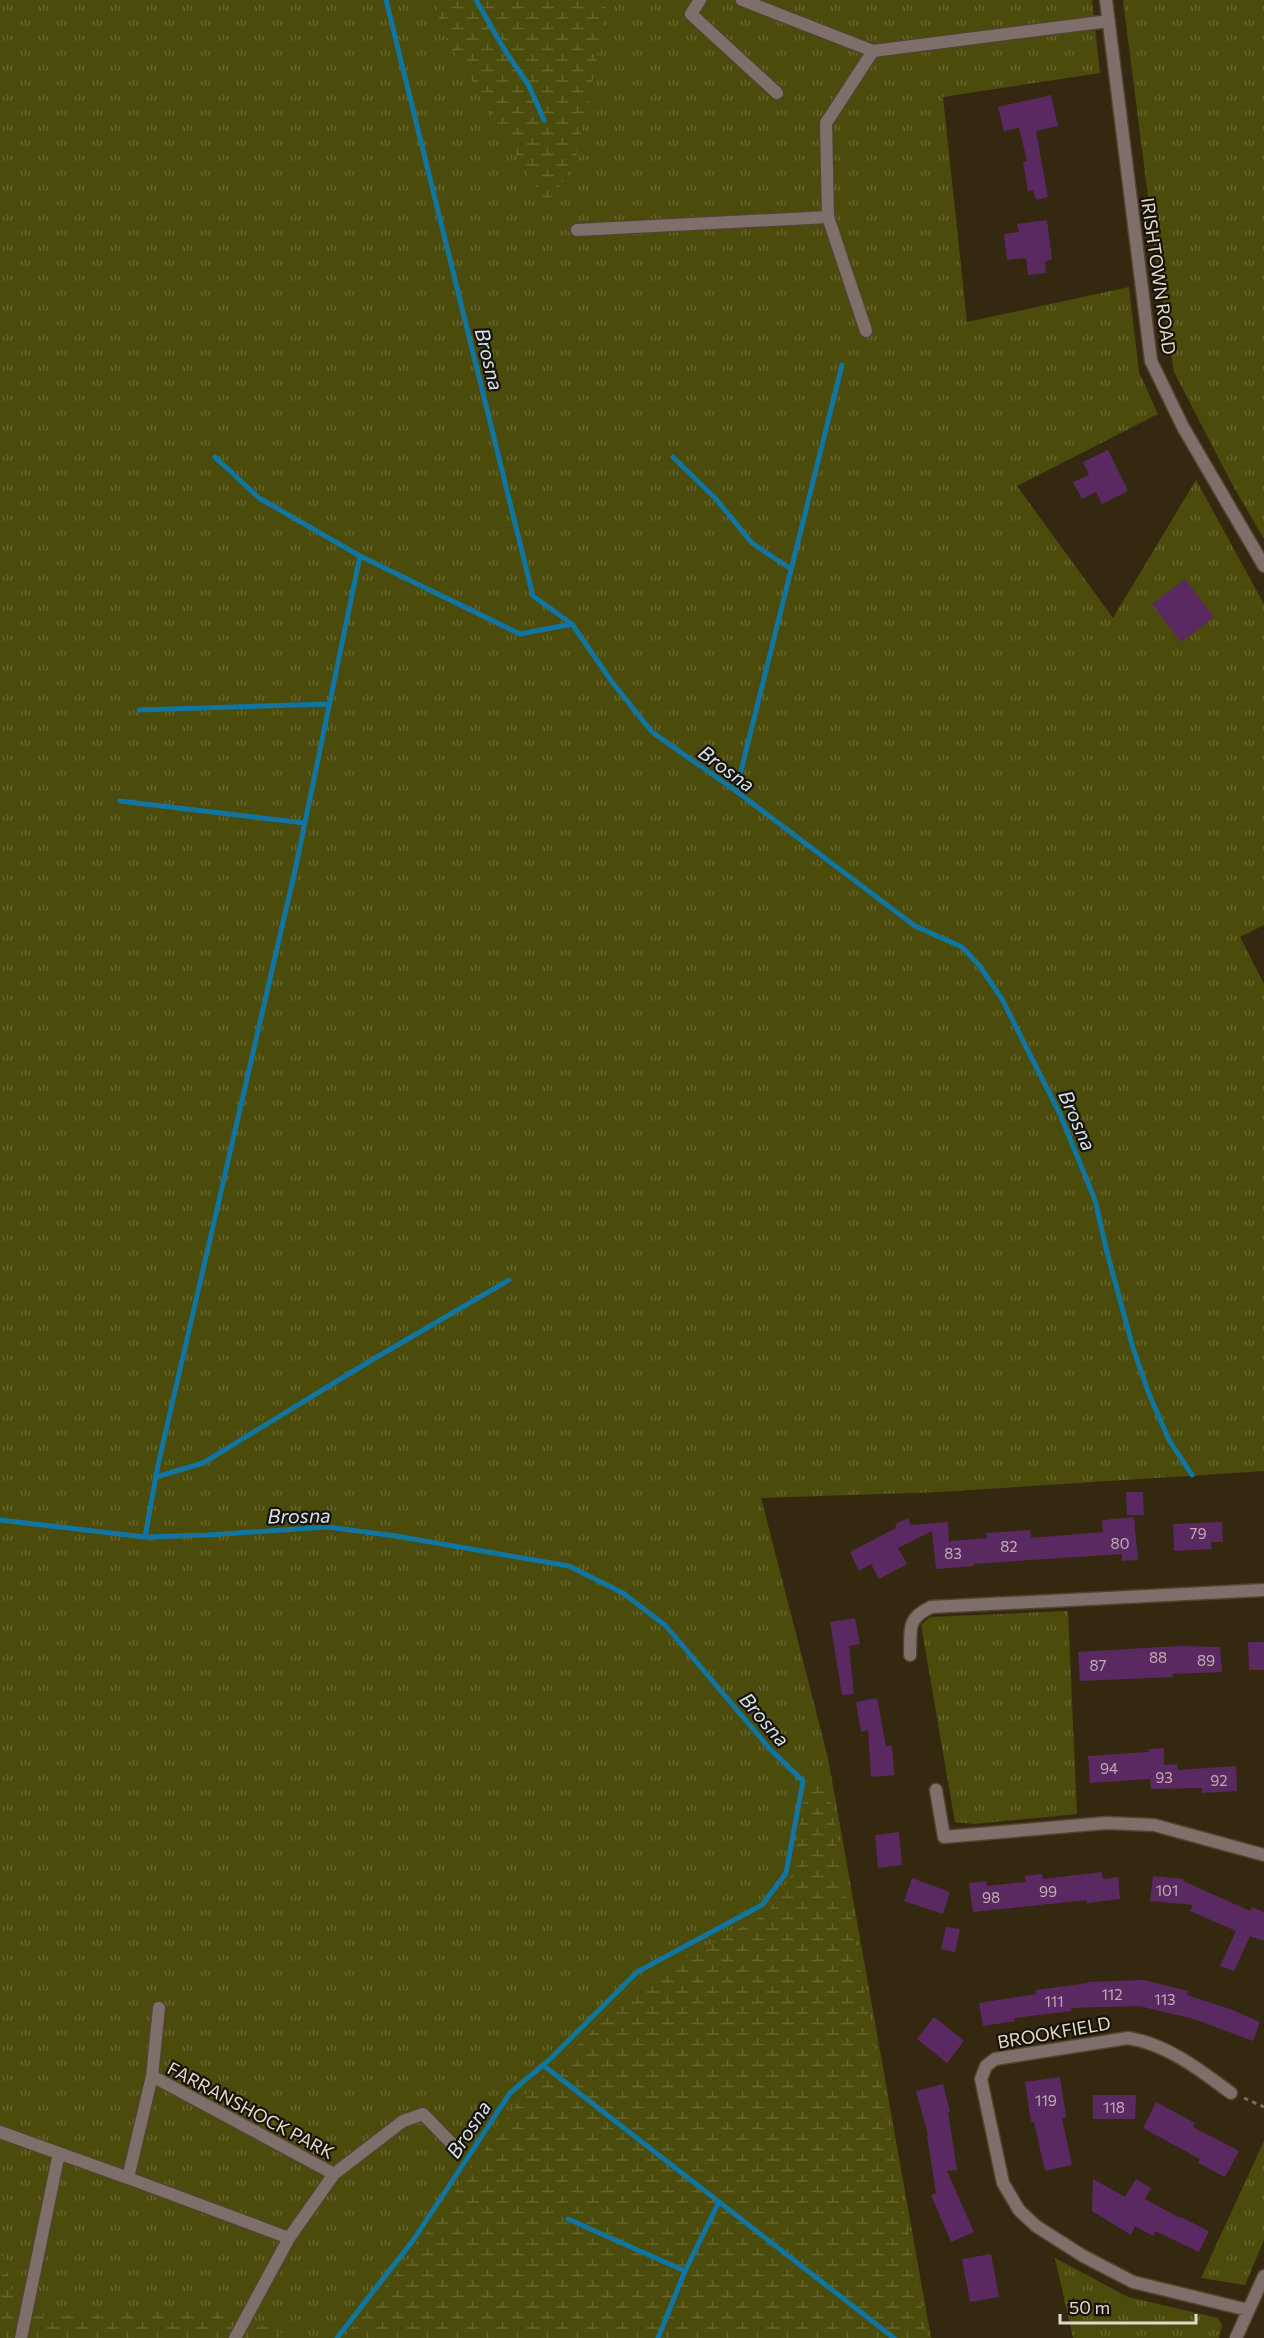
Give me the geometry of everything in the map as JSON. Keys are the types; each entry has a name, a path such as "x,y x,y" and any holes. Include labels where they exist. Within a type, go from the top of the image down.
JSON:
{"street":[{"path":"700,0 691,14 777,93"},
{"path":"742,0 873,51 1109,21"},
{"name":"IRISHTOWN ROAD","path":"1106,0 1150,361 1183,427 1264,566"},
{"path":"866,331 828,217 826,123 873,51"},
{"path":"577,230 828,217"},
{"path":"910,1655 911,1625 917,1613 932,1607 1264,1590"},
{"path":"936,1790 944,1837 1106,1823 1154,1825 1264,1855"},
{"name":"FARRANSHOCK PARK","path":"128,2178 152,2076 159,2008"},
{"name":"BROOKFIELD","path":"1231,2092 1148,2041 1128,2038 995,2059 986,2066 981,2079 1003,2183 1019,2210 1036,2226 1083,2256 1133,2282 1248,2310"},
{"name":"FARRANSHOCK PARK","path":"152,2076 334,2175"},
{"name":"FARRANSHOCK PARK","path":"235,2338 289,2238 334,2175 403,2121 423,2114 454,2146"},
{"path":"0,2132 289,2238"},
{"path":"21,2338 60,2153"},
{"path":"1236,2338 1264,2276"}],"path":[{"path":"1231,2092 1264,2107"}],"green space":[{"path":"0,0 1092,0 1100,73 943,97 967,322 1129,287 1139,372 1158,414 1017,486 1113,618 1196,480 1264,604 1264,925 1240,937 1264,984 1264,1471 939,1492 761,1498 828,1758 931,2338 0,2338"},
{"path":"434,0 607,0 574,165 547,204 444,36"},
{"path":"1123,0 1264,0 1264,539 1232,484 1174,372 1157,267"},
{"path":"1068,1611 1077,1814 974,1824 955,1822 921,1625 930,1617"},
{"path":"808,1777 827,1786 833,1811 839,1863 852,1921 927,2338 343,2338 412,2253 519,2101 644,1981 768,1912 791,1876"},
{"path":"1264,2141 1264,2240 1245,2285 1201,2278"},
{"path":"0,2241 18,2317 223,2308 292,2338 0,2338"},
{"path":"1055,2258 1128,2297 1218,2318 1222,2325 1219,2338 1073,2338"}],"building":[{"path":"1051,95 1058,126 1036,131 1048,197 1036,200 1033,190 1028,192 1023,162 1027,161 1019,128 1004,131 998,107"},
{"path":"1047,220 1052,260 1045,261 1046,273 1028,275 1026,258 1007,260 1004,234 1019,232 1017,224"},
{"path":"1108,450 1128,491 1102,504 1096,492 1082,499 1073,482 1089,475 1083,462"},
{"path":"1185,579 1214,617 1181,642 1152,604"},
{"path":"1126,1492 1143,1492 1144,1515 1127,1515"},
{"path":"1134,1517 1138,1560 1122,1561 1122,1554 973,1564 974,1566 936,1569 932,1531 898,1548 907,1564 879,1579 871,1564 859,1571 850,1552 896,1528 895,1524 908,1518 911,1525 948,1522 949,1541 987,1538 986,1533 1030,1530 1031,1538 1103,1532 1102,1520"},
{"path":"1222,1522 1223,1542 1211,1542 1212,1549 1174,1551 1173,1524"},
{"path":"855,1618 860,1644 849,1646 854,1694 842,1695 830,1622"},
{"path":"1248,1642 1264,1642 1264,1670 1249,1670"},
{"path":"1178,1646 1220,1647 1222,1672 1172,1674 1173,1677 1080,1681 1078,1652"},
{"path":"877,1698 886,1746 892,1746 894,1775 871,1777 868,1730 861,1732 856,1702"},
{"path":"1164,1748 1164,1765 1177,1764 1178,1770 1236,1766 1237,1791 1202,1793 1202,1788 1151,1789 1150,1779 1090,1783 1088,1756 1149,1752 1148,1749"},
{"path":"899,1832 902,1865 878,1868 875,1835"},
{"path":"1102,1872 1103,1879 1118,1877 1120,1899 1087,1903 1087,1900 973,1912 969,1883 986,1881 987,1886 1026,1882 1025,1876 1042,1874 1043,1879"},
{"path":"1153,1876 1184,1879 1183,1881 1250,1911 1252,1907 1264,1912 1264,1941 1250,1936 1234,1971 1220,1966 1236,1931 1190,1911 1193,1905 1150,1901"},
{"path":"912,1878 950,1892 943,1914 904,1901"},
{"path":"946,1927 960,1929 955,1952 941,1949"},
{"path":"1144,1980 1188,1991 1187,1995 1260,2022 1253,2041 1194,2019 1139,2006 1071,2008 1072,2011 1014,2018 1015,2021 983,2026 979,2003 1036,1994 1036,1990 1088,1982"},
{"path":"934,2017 964,2041 947,2063 917,2039"},
{"path":"1060,2077 1066,2117 1062,2118 1072,2165 1045,2171 1034,2122 1031,2122 1025,2082"},
{"path":"943,2084 950,2112 948,2112 957,2170 947,2171 974,2232 951,2242 931,2195 936,2193 928,2135 916,2091"},
{"path":"1093,2095 1136,2095 1135,2119 1093,2119"},
{"path":"1156,2102 1195,2123 1193,2127 1239,2151 1225,2177 1198,2163 1200,2159 1143,2128"},
{"path":"1093,2179 1125,2197 1136,2179 1151,2188 1145,2199 1209,2231 1199,2252 1155,2231 1153,2236 1135,2226 1131,2235 1092,2211"},
{"path":"991,2254 999,2297 970,2302 962,2259"}],"waterway":[{"name":"Brosna","path":"386,0 533,596 572,624 612,682 652,732 736,791 915,926 962,947 979,965 1002,999 1060,1114 1095,1200 1133,1348 1149,1394 1169,1440 1192,1475"},
{"path":"476,0 504,49 529,86 544,120"},
{"path":"736,791 842,365"},
{"path":"215,457 259,498 360,556 520,634 572,624"},
{"path":"673,457 716,499 752,543 791,569"},
{"path":"145,1537 158,1465 296,866 360,556"},
{"path":"139,710 329,704"},
{"path":"120,801 304,823"},
{"path":"156,1477 203,1463 365,1364 509,1280"},
{"name":"Brosna","path":"0,1520 145,1537 327,1527 396,1536 569,1566 623,1593 666,1626 770,1749 803,1781 786,1873 762,1905 637,1972 549,2060 510,2093 414,2239 337,2338"},
{"path":"543,2065 894,2338"},
{"path":"658,2338 685,2271 718,2204"},
{"path":"568,2219 685,2271"}]}
